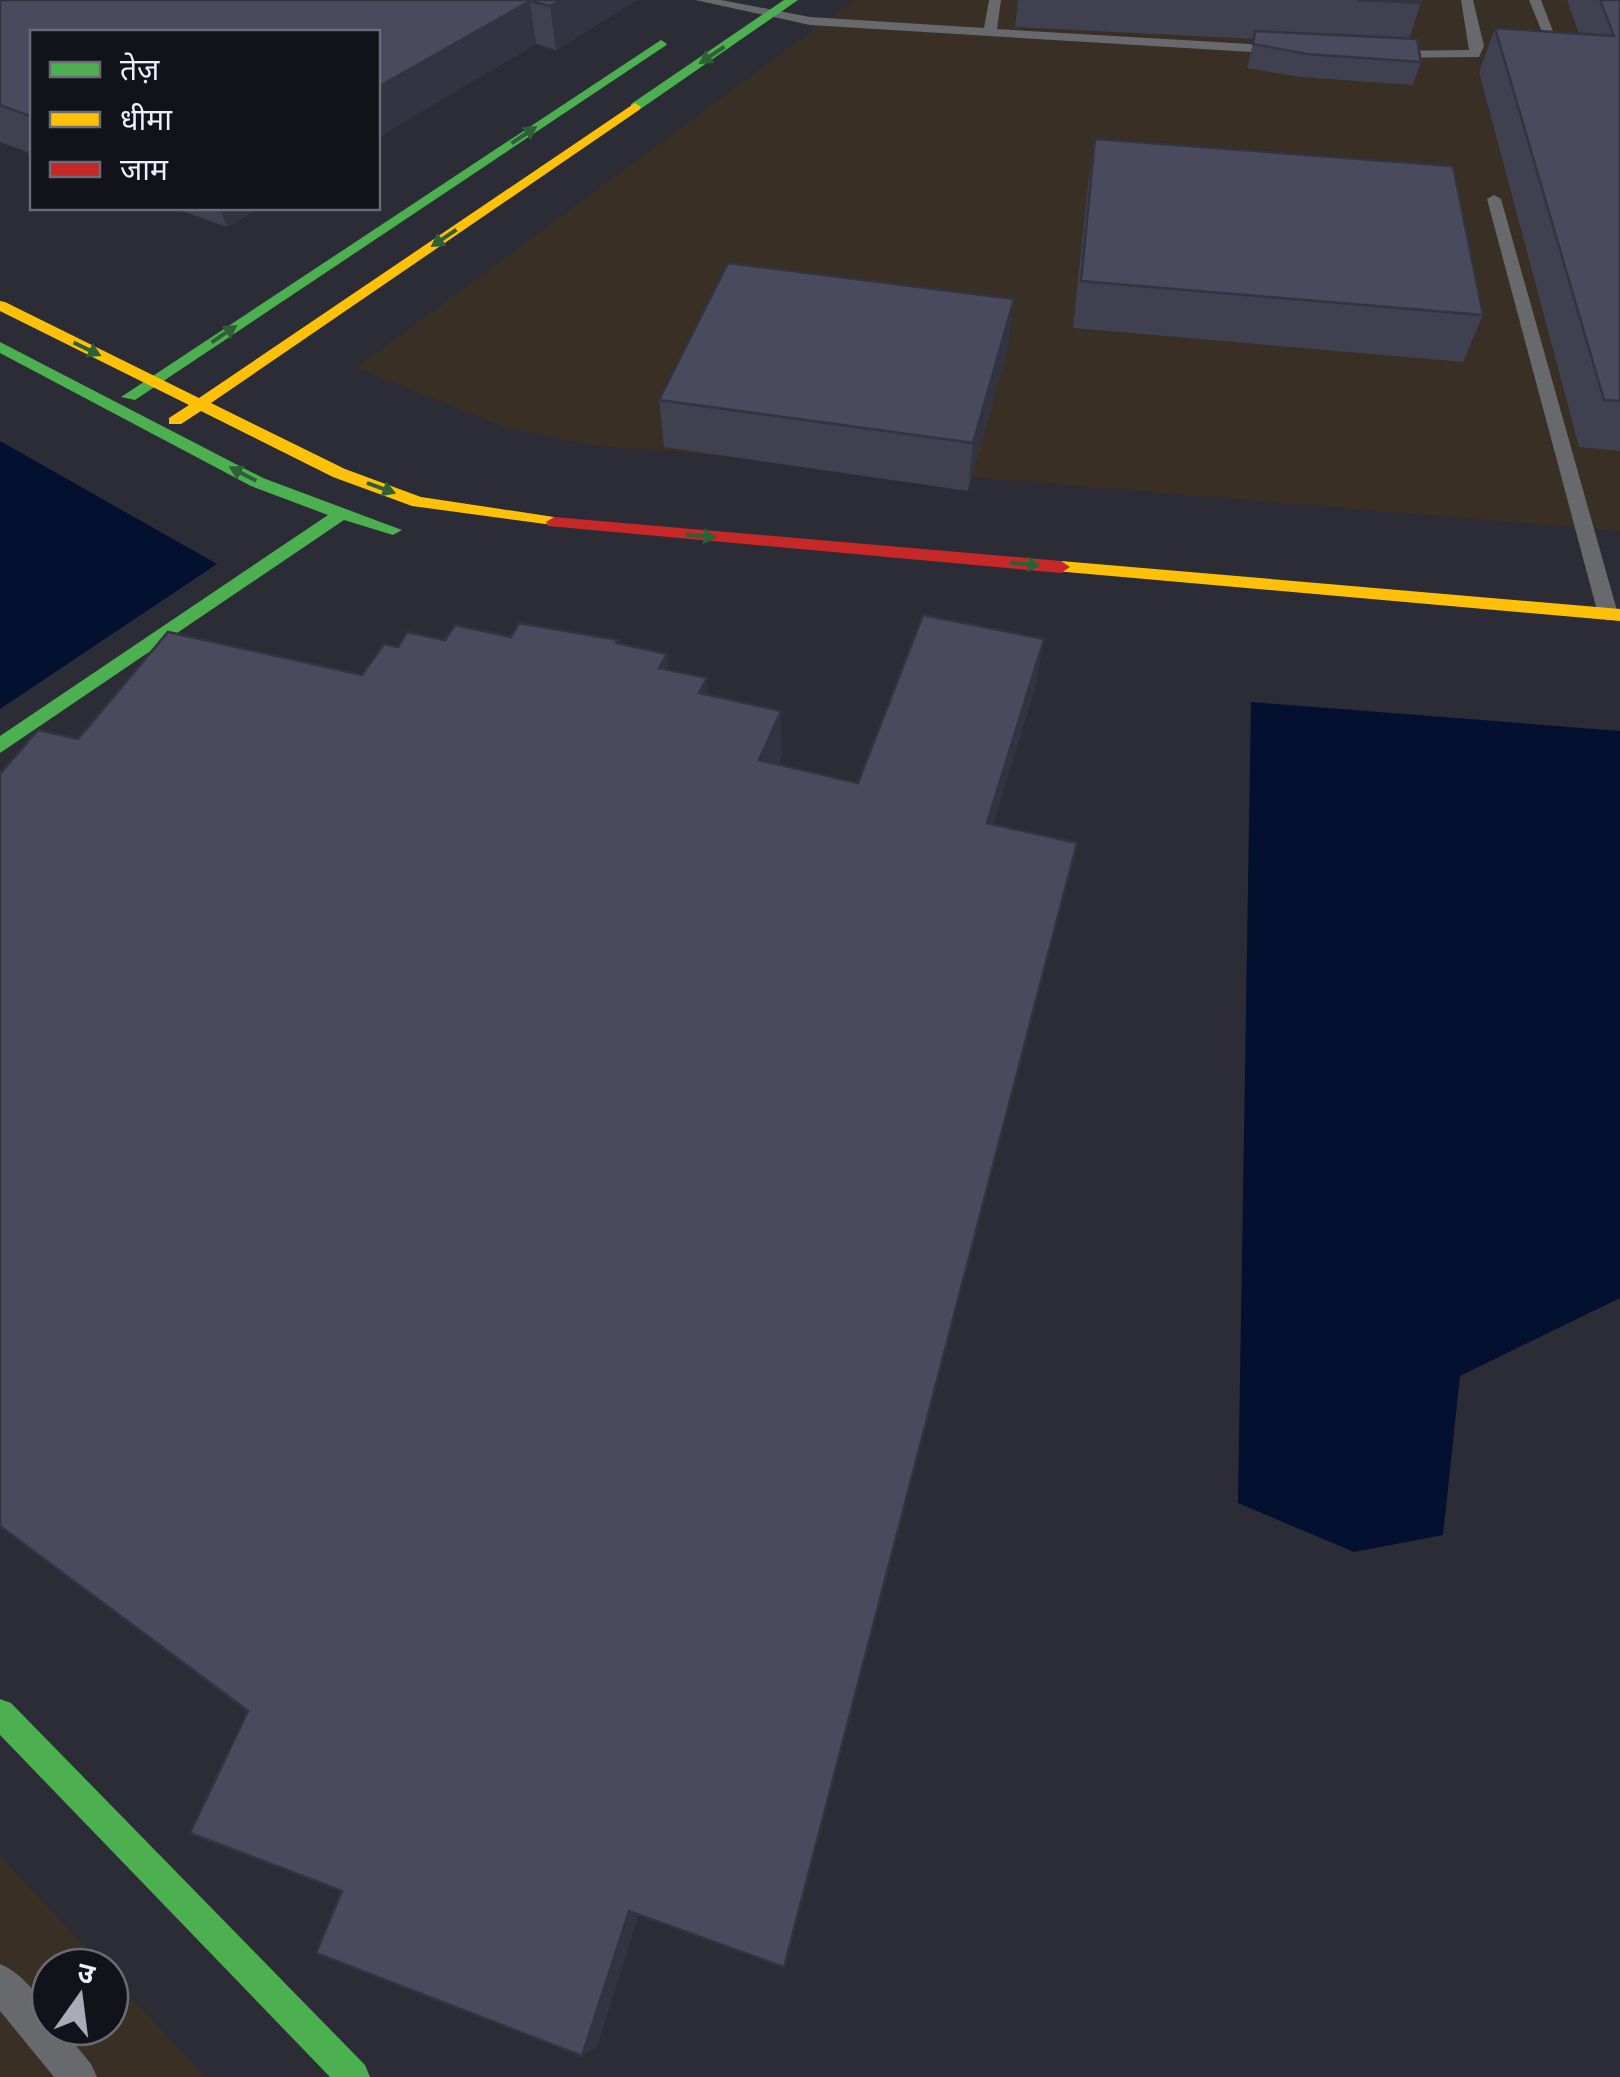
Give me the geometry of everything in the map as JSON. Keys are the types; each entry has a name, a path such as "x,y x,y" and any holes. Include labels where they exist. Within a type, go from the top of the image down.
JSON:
{"street":[{"path":"160,431 792,0"},
{"path":"113,406 716,2"},
{"path":"0,305 338,473 418,502 500,517 1614,615"},
{"path":"0,346 257,482 342,514 412,533"},
{"path":"0,746 342,514"},
{"path":"0,1714 353,2077"}],"lane":[{"path":"990,33 995,0"},
{"path":"1376,54 1474,54 1477,46 1467,0"},
{"path":"1535,0 1556,49"},
{"path":"716,2 769,16 1299,51"},
{"path":"1494,199 1614,615"},
{"path":"0,1982 78,2077"}],"shaded area":[{"path":"854,0 1620,0 1620,531 591,445 510,429 356,368"},
{"path":"0,1856 84,1947 30,1947 30,2047 130,2047 130,1996 205,2077 0,2077"}],"water":[{"path":"0,441 217,564 0,709"},
{"path":"1251,702 1620,731 1620,1298 1460,1376 1443,1535 1354,1552 1238,1503"}],"building":[{"path":"0,0 561,0 550,6 530,1 380,86 380,30 30,30 30,116 0,105"},
{"path":"1357,0 1420,0 1421,3"},
{"path":"1600,0 1620,0 1620,401 1604,400 1495,28 1614,36"},
{"path":"1255,31 1417,39 1421,62 1307,54 1253,44"},
{"path":"1095,139 1453,166 1483,315 1081,281"},
{"path":"728,263 1014,299 973,443 659,400"},
{"path":"923,615 1044,639 987,823 1077,843 784,1967 629,1911 582,2056 316,1953 342,1891 190,1833 248,1711 0,1526 0,774 38,730 78,739 168,632 362,675 384,644 398,647 407,632 445,640 455,625 511,637 519,623 618,640 616,643 667,654 659,668 707,678 699,693 781,711 759,760 858,783"}],"traffic: fast":[{"path":"635,107 792,0"},
{"path":"129,397 661,44"},
{"path":"0,347 257,482 306,503 393,530"},
{"path":"0,746 342,514"},
{"path":"0,1714 353,2077"}],"traffic: slow":[{"path":"175,421 635,107"},
{"path":"0,305 339,473 418,502 554,522"},
{"path":"1061,567 1620,615"}],"traffic: jam":[{"path":"554,522 1061,567"}]}
